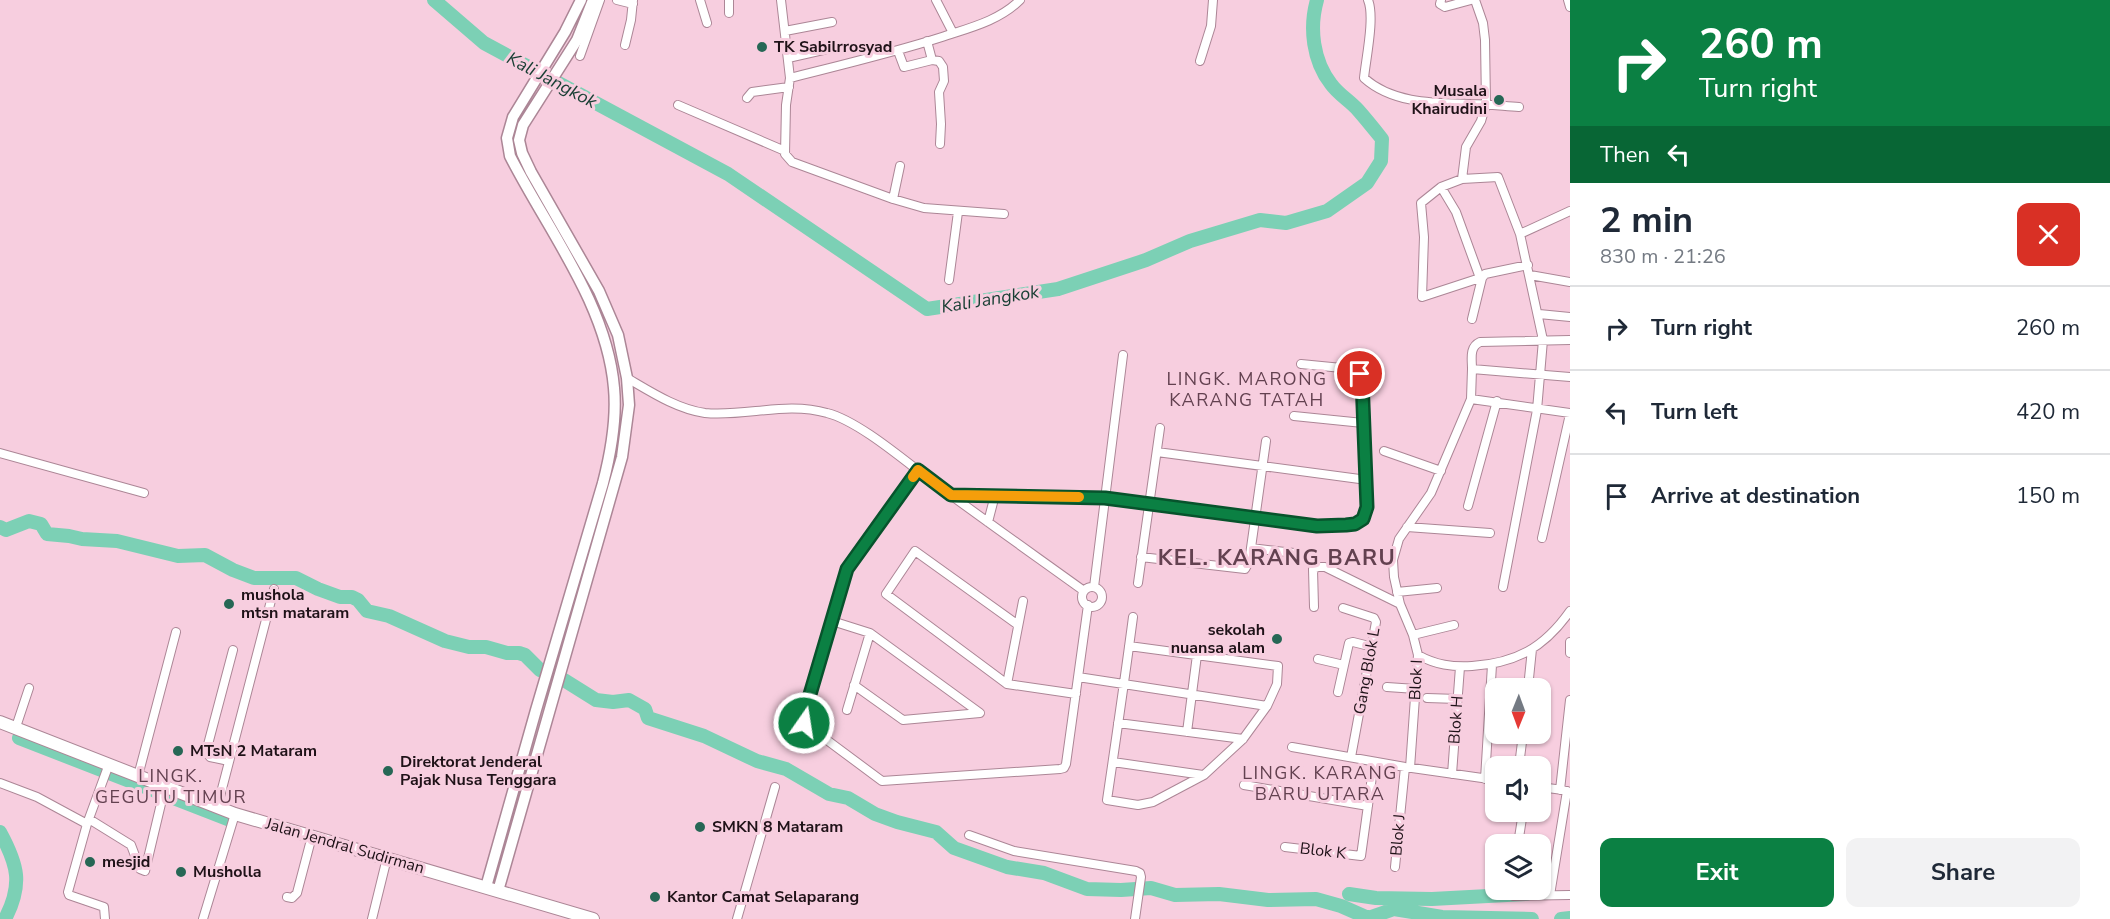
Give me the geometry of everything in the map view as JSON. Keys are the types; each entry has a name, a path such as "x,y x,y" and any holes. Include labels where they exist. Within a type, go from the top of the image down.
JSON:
{"highway":[{"name":"Jalan Jendral Sudirman","path":"0,722 235,814 593,919"}],"main road":[{"path":"556,661 608,464 615,415 614,389 611,365 602,332 578,276 510,156 507,143 513,117 565,32 581,0"},
{"path":"492,889 556,661 622,457 629,405 627,378 618,335 606,303 531,172 520,146 520,131 577,40 592,0"}],"street":[{"path":"580,56 600,0"},
{"path":"617,0 633,2 625,45"},
{"path":"700,0 707,22"},
{"path":"729,0 729,12"},
{"path":"781,0 790,83 786,105 786,158 893,199 924,208 1004,214"},
{"path":"936,0 953,33"},
{"path":"747,98 752,92 898,51 1001,16 1020,0"},
{"path":"1200,61 1211,26 1213,0"},
{"path":"1368,0 1371,9 1364,78 1375,87 1431,104 1486,104 1518,107"},
{"path":"1441,0 1440,4 1443,7 1471,0"},
{"path":"1462,179 1466,147 1481,121 1486,104 1485,40 1483,23 1475,0"},
{"path":"1568,0 1570,7"},
{"path":"785,31 832,22"},
{"path":"927,41 932,60"},
{"path":"788,58 832,48"},
{"path":"898,51 904,67 932,60 939,61 943,67 944,81 939,92 940,144"},
{"path":"678,105 785,151"},
{"path":"893,199 900,166"},
{"path":"1503,587 1537,410 1543,340 1539,314 1528,265 1520,234 1498,177 1462,179 1441,187 1421,203 1424,237 1422,297 1481,278 1488,273 1528,265"},
{"path":"1441,187 1456,212 1481,278 1472,320"},
{"path":"1520,234 1570,211"},
{"path":"949,280 958,212"},
{"path":"1530,276 1570,282"},
{"path":"1539,314 1570,317"},
{"path":"1413,635 1400,604 1393,560 1396,546 1407,526 1424,506 1441,471 1471,399 1472,350 1477,344 1488,341 1570,340"},
{"path":"1094,587 1123,355"},
{"path":"951,495 1105,498 1317,526 1355,524 1363,519 1366,512 1367,480 1362,379 1360,374 1352,369 1301,364"},
{"path":"1472,369 1570,377"},
{"path":"627,378 665,400 688,409 719,413 806,408 829,413 849,422 1084,591"},
{"path":"1471,399 1497,401 1537,410 1570,414 1542,538"},
{"path":"1468,506 1497,401"},
{"path":"1294,416 1363,423"},
{"path":"1138,583 1160,428"},
{"path":"1141,557 1242,569 1248,566 1266,441"},
{"path":"1384,451 1441,471"},
{"path":"1157,452 1367,480"},
{"path":"0,453 144,493"},
{"path":"918,470 850,562 803,718 804,723 882,781 1064,768 1088,605"},
{"path":"988,522 995,495"},
{"path":"1407,526 1490,533"},
{"path":"1251,548 1294,554"},
{"path":"1018,625 915,551 886,594 1007,684 1076,694"},
{"path":"1314,607 1313,569 1318,567 1325,567 1400,604"},
{"path":"1094,587 1100,590 1102,599 1096,606 1088,605 1083,599 1084,591 1094,587"},
{"path":"1397,592 1437,588"},
{"path":"217,808 274,589"},
{"path":"1007,684 1023,601"},
{"name":"Gang Blok L","path":"1343,608 1376,620 1351,757"},
{"path":"1418,655 1440,664 1492,665 1512,659 1532,649 1553,633 1570,611"},
{"path":"1129,646 1278,666 1277,684 1267,706 1243,739 1204,775 1153,802 1138,805 1107,800 1133,617"},
{"path":"832,621 870,633 980,713 903,720 854,685"},
{"name":"Blok I","path":"1407,767 1418,655 1413,635 1454,624"},
{"path":"138,776 176,632"},
{"path":"847,710 870,633"},
{"path":"1338,692 1348,643 1353,642 1372,647"},
{"path":"1570,642 1570,653"},
{"path":"1529,678 1532,649"},
{"path":"229,761 210,757 206,752 233,650"},
{"path":"1187,732 1197,656"},
{"path":"1318,659 1344,665"},
{"path":"1486,756 1492,665"},
{"name":"Blok H","path":"1452,774 1460,666"},
{"path":"1078,677 1267,706"},
{"path":"1387,687 1416,688"},
{"path":"16,727 29,688"},
{"path":"1427,698 1458,699"},
{"path":"1551,888 1566,791 1570,700"},
{"path":"1118,723 1243,739"},
{"path":"1292,747 1485,779"},
{"path":"1113,762 1204,775"},
{"path":"1244,785 1368,806 1374,762"},
{"path":"105,919 104,907 68,894 88,822 110,764"},
{"name":"Blok J","path":"1395,867 1407,767"},
{"path":"0,783 37,797 131,845 140,869 146,871 165,788"},
{"path":"738,919 775,787"},
{"path":"1551,789 1566,791"},
{"name":"Blok K","path":"1285,847 1362,856 1368,806"},
{"path":"204,915 235,814"},
{"path":"287,897 292,898 297,893 312,836"},
{"path":"969,836 1014,851 1136,871 1140,873 1140,886 1135,919"},
{"path":"372,919 387,858"},
{"path":"1551,895 1570,895"}],"waterway":[{"name":"Kali Jangkok","path":"434,0 484,43 728,174 927,309 1058,289 1146,260 1190,241 1260,220 1286,223 1327,211 1367,183 1381,161 1382,139 1358,110 1334,88 1320,65 1313,33 1317,0"},
{"path":"0,527 6,530 29,521 41,524 47,534 117,541 178,556 205,555 254,578 296,578 340,597 352,597 358,600 367,611 389,616 445,641 525,655 540,670 564,680 596,700 613,702 629,700 645,709 648,718 704,736 757,761 786,769 829,794 848,798 875,814 936,832 954,848 1007,867 1044,873 1087,889 1151,888 1175,895 1219,894 1268,900 1316,899 1341,906 1368,918 1394,909 1442,917 1532,919"},
{"path":"19,738 230,820"},
{"path":"0,832 11,855 16,875 14,895 5,919"},
{"path":"1349,894 1376,898 1432,899 1485,896"},
{"path":"1561,919 1570,918"}],"slow traffic":[{"path":"913,477 918,470 951,495 1079,497"}],"place":[{"name":"TK Sabilrrosyad","path":"762,47"},
{"name":"Musala Khairudini","path":"1499,100"},
{"name":"mushola mtsn mataram","path":"229,604"},
{"name":"sekolah nuansa alam","path":"1277,639"},
{"name":"MTsN 2 Mataram","path":"178,751"},
{"name":"Direktorat Jenderal Pajak Nusa Tenggara","path":"388,771"},
{"name":"SMKN 8 Mataram","path":"700,827"},
{"name":"mesjid","path":"90,862"},
{"name":"Musholla","path":"181,872"},
{"name":"Kantor Camat Selaparang","path":"655,897"}],"district":[{"name":"LINGK. MARONG KARANG TATAH","path":"1247,389"},
{"name":"KEL. KARANG BARU","path":"1277,558"},
{"name":"LINGK. KARANG BARU UTARA","path":"1320,783"},
{"name":"LINGK. GEGUTU TIMUR","path":"171,786"}],"route":[{"path":"804,723 803,718 850,562 918,470 951,495 1105,498 1317,526 1355,524 1363,519 1367,507 1360,374"}]}
